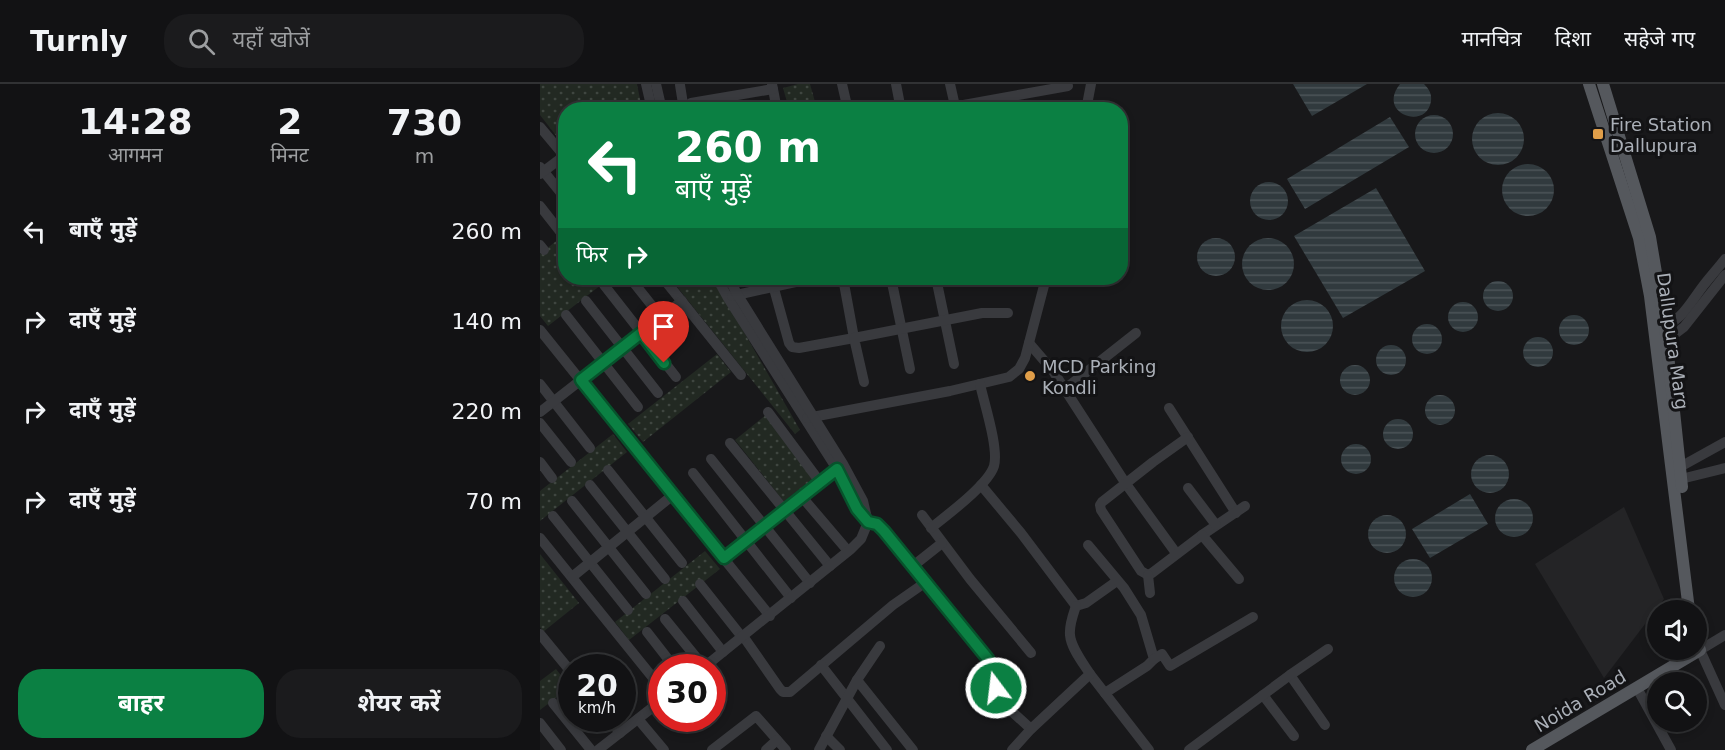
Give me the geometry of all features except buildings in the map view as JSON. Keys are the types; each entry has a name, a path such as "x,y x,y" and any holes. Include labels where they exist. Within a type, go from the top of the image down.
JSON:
{"main road":[{"name":"Dallupura Marg","path":"1589,84 1639,238 1650,296 1660,332 1681,473 1693,600"},
{"name":"Dallupura Marg","path":"1603,84 1650,237 1688,600"},
{"name":"Noida Road","path":"1532,750 1637,688 1678,660"}],"street":[{"path":"646,84 650,102"},
{"path":"656,84 660,102"},
{"path":"842,84 846,102"},
{"path":"896,84 900,102"},
{"path":"950,84 954,102"},
{"path":"1088,102 1091,84"},
{"path":"680,85 686,102"},
{"path":"976,102 996,98 1016,89 1068,86"},
{"path":"706,102 772,87 775,102"},
{"path":"996,98 997,102"},
{"path":"540,127 558,149"},
{"path":"558,161 541,171 558,190"},
{"path":"540,206 558,229"},
{"path":"1660,332 1686,312 1725,259"},
{"path":"1660,332 1676,333 1684,327 1722,278"},
{"path":"1722,278 1725,293"},
{"path":"604,285 676,378"},
{"path":"636,285 661,317"},
{"path":"669,285 741,375"},
{"path":"723,285 840,467 857,509 868,522 877,524 884,531 988,659 998,699 1032,729"},
{"path":"730,285 732,296"},
{"path":"732,296 773,285 789,343 792,347 799,348 944,319 982,313 1008,314"},
{"path":"844,285 864,382"},
{"path":"893,285 910,369"},
{"path":"937,285 954,364"},
{"path":"808,417 1009,377 1019,369 1025,358 1044,285"},
{"path":"586,301 658,393"},
{"path":"540,412 682,301"},
{"path":"566,315 638,406"},
{"path":"540,330 770,616"},
{"path":"1065,389 1136,333"},
{"path":"1029,343 1053,371 1126,484 1176,554"},
{"path":"540,384 590,448"},
{"path":"931,528 981,484 993,466 995,453 980,384"},
{"path":"1148,575 1240,509 1169,408"},
{"path":"768,412 820,482"},
{"path":"540,423 571,462"},
{"path":"1148,575 1141,571 1100,506 1102,502 1188,437"},
{"path":"1681,473 1725,442"},
{"path":"730,443 830,566"},
{"path":"711,459 810,583"},
{"path":"540,462 552,478"},
{"path":"724,558 840,467"},
{"path":"1681,473 1725,468"},
{"path":"608,470 682,563"},
{"path":"693,473 791,598"},
{"path":"981,484 1022,532 1076,606"},
{"path":"590,485 665,579"},
{"path":"1188,488 1216,525"},
{"path":"572,577 673,495"},
{"path":"802,496 848,551"},
{"path":"572,501 646,594"},
{"path":"922,515 1031,653"},
{"path":"553,516 628,610"},
{"path":"720,654 848,551 861,539 868,522"},
{"path":"1202,535 1239,579"},
{"path":"540,538 648,672"},
{"path":"913,566 942,543"},
{"path":"1088,545 1124,588 1141,615 1154,659"},
{"path":"1148,575 1150,593"},
{"path":"1076,606 1086,603 1117,581"},
{"path":"700,584 783,692 790,692 893,605 926,582"},
{"path":"683,601 723,652"},
{"path":"1076,606 1070,626 1072,643 1090,674 1149,750"},
{"path":"1105,693 1162,654 1170,666 1253,617"},
{"path":"665,619 693,654"},
{"path":"647,632 664,654"},
{"path":"540,634 558,656"},
{"path":"1707,642 1725,634"},
{"path":"819,750 857,680 880,646"},
{"path":"1189,750 1328,649"},
{"path":"1704,660 1725,705"},
{"path":"821,665 887,750"},
{"path":"1012,750 1090,674"},
{"path":"1290,675 1325,725"},
{"path":"857,680 913,750"},
{"path":"1637,688 1671,750"},
{"path":"1263,695 1294,735"},
{"path":"553,703 591,750"},
{"path":"598,750 648,710"},
{"path":"719,748 756,716 786,750"},
{"path":"638,718 664,750"},
{"path":"540,723 561,750"},
{"path":"826,736 840,750"},
{"path":"766,750 777,740"}],"shaded area":[{"path":"540,84 637,84 641,102 558,102 558,138 540,115"},
{"path":"810,84 815,102 787,102 783,88"},
{"path":"1293,84 1367,84 1312,116"},
{"path":"1400,84 1424,84 1431,96 1428,110 1413,117 1398,110 1394,104 1394,95"},
{"path":"1498,113 1508,115 1516,121 1522,129 1524,139 1522,149 1516,157 1508,163 1498,165 1488,163 1480,157 1474,149 1472,139 1474,129 1480,121 1488,115"},
{"path":"1434,115 1447,121 1453,134 1447,147 1434,153 1421,147 1415,134 1421,121"},
{"path":"1390,117 1409,147 1305,209 1287,179"},
{"path":"1528,164 1538,166 1546,172 1552,180 1554,190 1552,200 1546,208 1538,214 1528,216 1518,214 1510,208 1504,200 1502,190 1504,180 1510,172 1518,166"},
{"path":"1269,182 1282,188 1288,201 1282,214 1269,220 1256,214 1250,201 1256,188"},
{"path":"1376,188 1425,271 1343,318 1294,236"},
{"path":"1216,238 1229,244 1235,257 1229,270 1216,276 1203,270 1197,257 1203,244"},
{"path":"1268,238 1278,240 1286,246 1292,254 1294,264 1292,274 1286,282 1278,288 1268,290 1258,288 1250,282 1244,274 1242,264 1244,254 1250,246 1258,240"},
{"path":"558,240 558,285 601,285 548,326 540,316 540,254"},
{"path":"1498,281 1504,282 1512,290 1512,302 1504,310 1498,311 1492,310 1484,302 1483,296 1484,290 1492,282"},
{"path":"676,285 717,285 800,430 795,434"},
{"path":"1307,300 1317,302 1325,308 1331,316 1333,326 1331,336 1325,344 1317,350 1307,352 1297,350 1289,344 1283,336 1281,326 1283,316 1289,308 1297,302"},
{"path":"1463,302 1469,303 1477,311 1477,323 1469,331 1463,332 1457,331 1449,323 1448,317 1449,311 1457,303"},
{"path":"1574,315 1580,316 1588,324 1588,336 1580,344 1574,345 1568,344 1560,336 1559,330 1560,324 1568,316"},
{"path":"1427,324 1433,325 1441,333 1441,345 1433,353 1427,354 1421,353 1413,345 1412,339 1413,333 1421,325"},
{"path":"1538,337 1544,338 1552,346 1552,358 1544,366 1538,367 1532,366 1524,358 1523,352 1524,346 1532,338"},
{"path":"1391,345 1397,346 1405,354 1405,366 1397,374 1391,375 1385,374 1377,366 1376,360 1377,354 1385,346"},
{"path":"717,354 731,372 643,442 628,424"},
{"path":"1355,365 1361,366 1369,374 1369,386 1361,394 1355,395 1349,394 1341,386 1340,380 1341,374 1349,366"},
{"path":"1440,395 1446,396 1454,404 1454,416 1446,424 1440,425 1434,424 1426,416 1425,410 1426,404 1434,396"},
{"path":"766,415 816,479 785,503 735,440"},
{"path":"1398,419 1404,420 1412,428 1412,440 1404,448 1398,449 1392,448 1384,440 1383,434 1384,428 1392,420"},
{"path":"613,434 627,452 540,521 540,491"},
{"path":"1356,444 1362,445 1370,453 1370,465 1362,473 1356,474 1350,473 1342,465 1341,459 1342,453 1350,445"},
{"path":"1490,455 1503,461 1509,474 1503,487 1490,493 1477,487 1471,474 1477,461"},
{"path":"1470,494 1488,524 1430,558 1412,529"},
{"path":"1514,499 1527,505 1533,518 1527,531 1514,537 1501,531 1495,518 1501,505"},
{"path":"1624,507 1664,599 1647,600 1647,621 1604,678 1535,564"},
{"path":"1387,515 1400,521 1406,534 1400,547 1387,553 1374,547 1368,534 1374,521"},
{"path":"705,551 720,569 629,640 615,622"},
{"path":"540,554 579,603 543,632 540,627"},
{"path":"1413,559 1426,565 1432,578 1426,591 1413,597 1400,591 1394,578 1400,565"},
{"path":"556,669 558,672 558,696 540,710 540,681"}],"place":[{"name":"Fire Station Dallupura","path":"1598,134"},
{"name":"MCD Parking Kondli","path":"1030,376"}],"route":[{"path":"664,363 641,333 581,380 724,558 837,469 857,509 868,522 877,524 884,531 988,659 996,688"}]}
